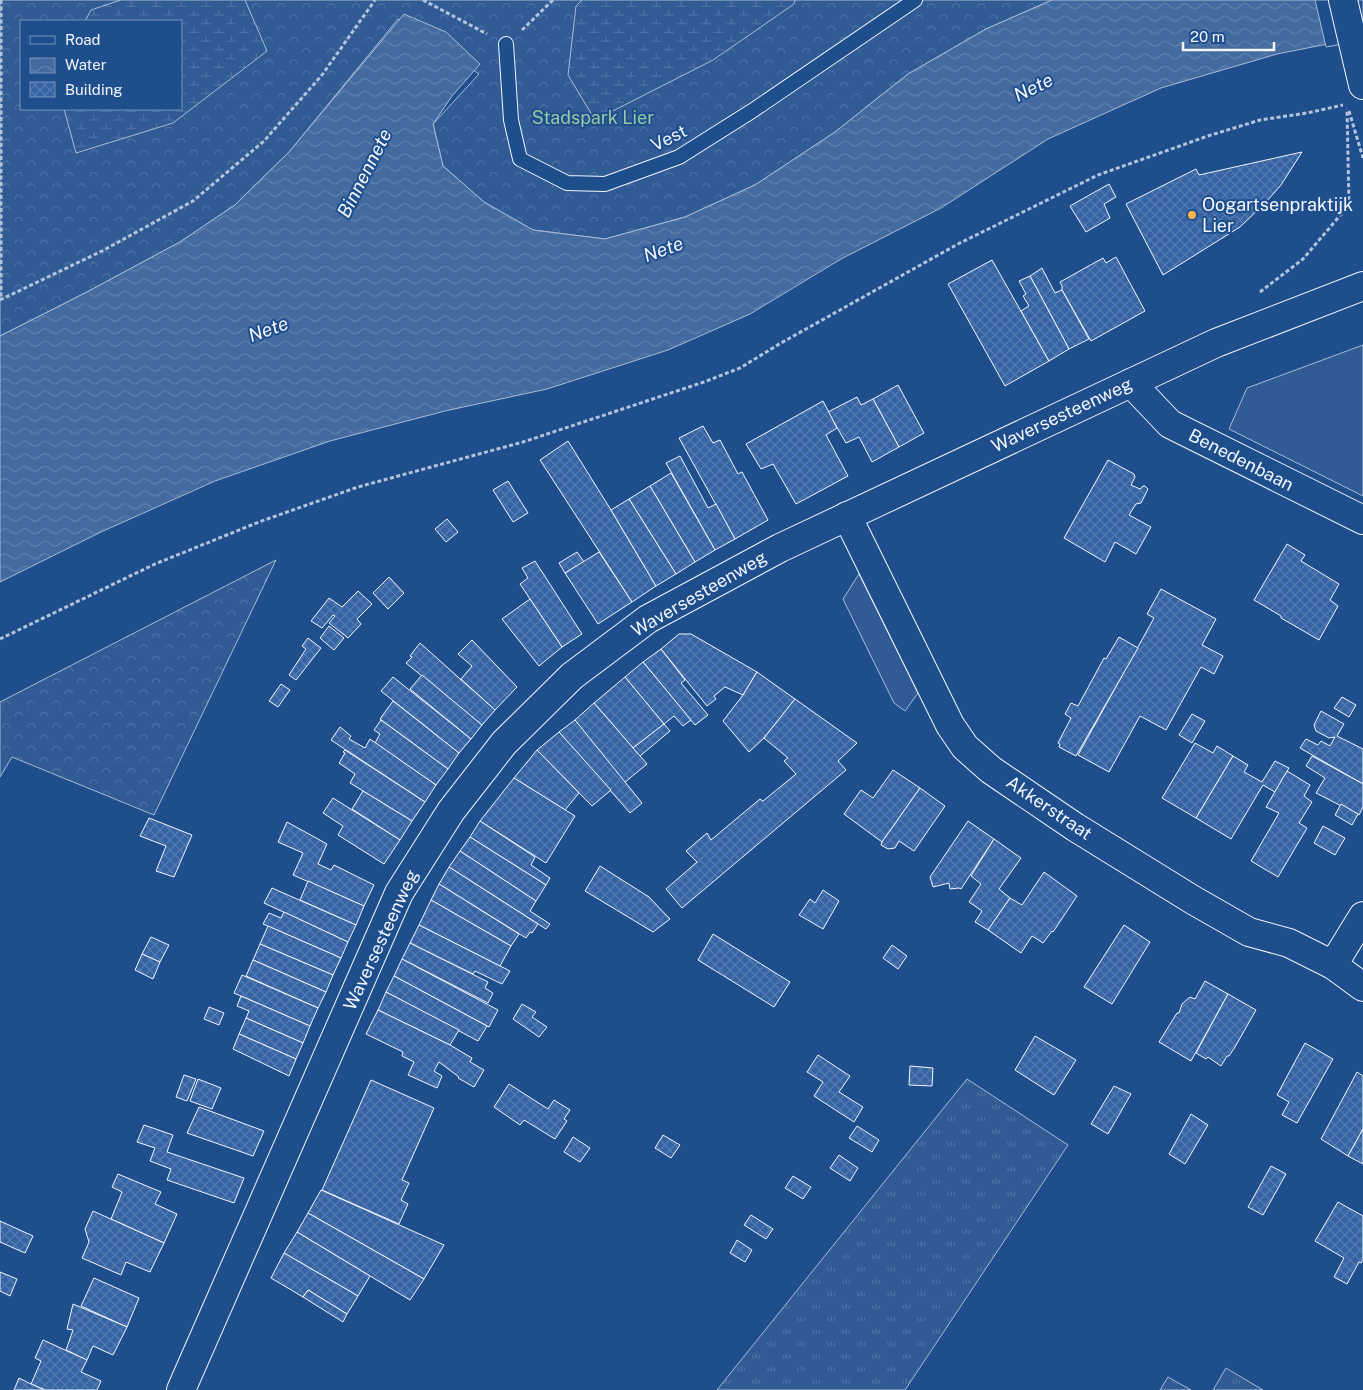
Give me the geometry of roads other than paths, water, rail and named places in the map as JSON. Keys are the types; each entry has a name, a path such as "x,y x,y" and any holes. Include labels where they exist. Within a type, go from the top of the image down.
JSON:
{"street":[{"path":"1343,0 1356,84"},
{"name":"Waversesteenweg","path":"181,1390 399,893 451,811 504,743 572,676 648,619 780,548 1216,343 1363,286"},
{"name":"Benedenbaan","path":"1131,383 1170,424 1363,520"},
{"name":"Akkerstraat","path":"847,516 950,725 965,747 991,770 1075,827 1192,900 1249,932 1289,943 1334,965 1363,987"},
{"path":"1334,965 1363,916"}],"lane":[{"name":"Vest","path":"506,44 512,120 520,159 567,183 606,184 679,157 752,111 915,0"}],"water":[{"path":"1052,0 1363,0 1363,37 1277,54 1161,88 1048,139 941,208 841,259 750,314 668,350 547,389 445,411 330,441 215,481 101,532 0,582 0,336 180,242 235,205 289,152 404,14 446,32 480,64 452,96 433,124 443,166 484,202 533,230 605,239 685,217 755,185 835,132 908,74 986,29"}],"place":[{"name":"Oogartsenpraktijk Lier","path":"1192,215"}],"water label":[{"name":"Nete","path":"1033,87"},
{"name":"Binnennete","path":"364,173"},
{"name":"Nete","path":"663,249"},
{"name":"Nete","path":"268,329"}],"park label":[{"name":"Stadspark Lier","path":"593,118"}]}
